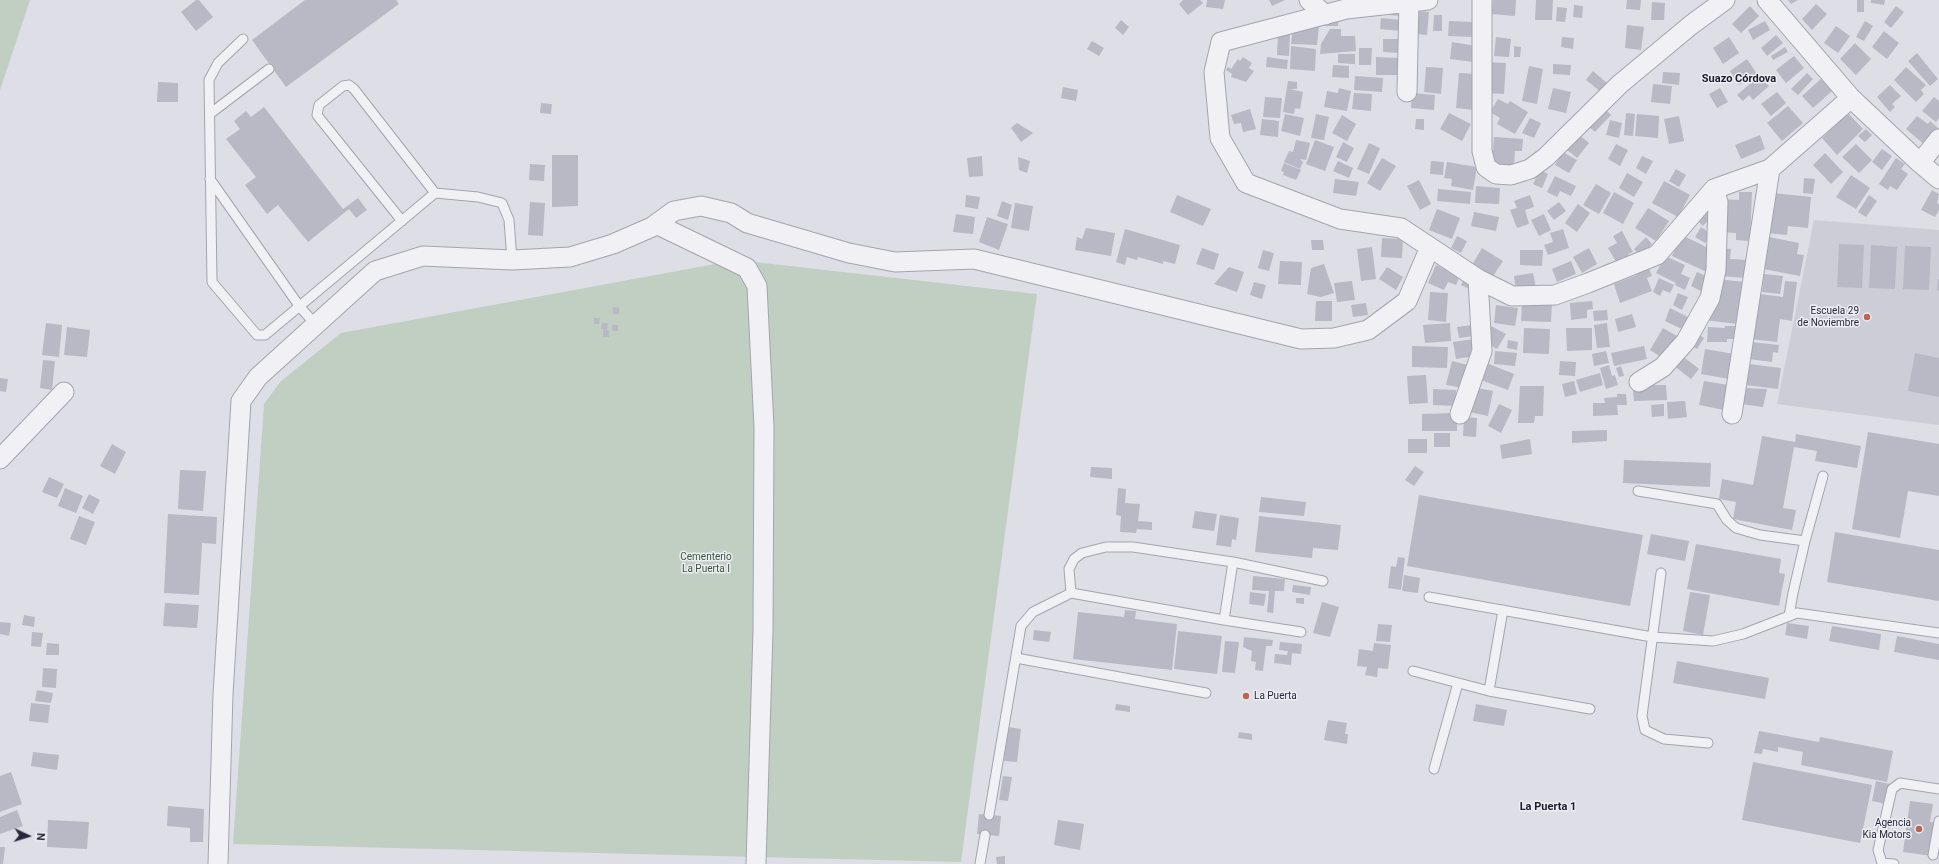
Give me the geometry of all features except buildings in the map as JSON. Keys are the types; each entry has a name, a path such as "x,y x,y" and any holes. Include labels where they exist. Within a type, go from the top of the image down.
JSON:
{"street":[{"path":"1428,0 1346,9 1316,5 1221,42 1214,72 1220,138 1246,183 1340,219 1401,228 1478,278 1512,296 1555,295 1588,284 1657,255 1714,189 1770,169 1852,98"},
{"path":"1482,0 1482,151 1486,167 1496,174 1511,175 1530,169 1546,157 1620,84 1691,25 1726,0"},
{"path":"1767,0 1852,98 1920,163 1939,179"},
{"path":"1407,92 1408,2"},
{"path":"1920,163 1939,140"},
{"path":"1732,414 1770,169"},
{"path":"1639,382 1663,367 1686,341 1710,298 1716,270 1718,202 1714,189"},
{"path":"218,864 222,694 241,402 258,377 375,271 423,256 512,260 570,257 613,244 656,224 674,211 701,206 731,213 748,223 849,253 895,262 974,259 1302,339 1334,338 1368,330 1407,301 1430,247"},
{"path":"656,224 747,268 757,286 764,427 763,632 756,864"},
{"path":"1460,414 1482,351 1478,278"},
{"path":"0,459 64,392"}],"lane":[{"path":"243,39 218,63 209,80 211,113 210,179 212,282 257,335 265,335 435,194 478,197 502,203 509,220 512,260"},
{"path":"211,113 269,69"},
{"path":"402,221 317,115 319,105 343,86 354,88 435,194"},
{"path":"210,179 300,307 316,325"},
{"path":"1789,616 1805,541 1823,476"},
{"path":"1638,491 1717,504 1727,520 1736,528 1760,535 1805,541"},
{"path":"1071,593 1069,569 1074,560 1082,553 1106,547 1133,547 1233,562 1323,581"},
{"path":"1224,620 1233,562"},
{"path":"1661,573 1642,716 1645,730 1664,739 1708,743"},
{"path":"989,815 1021,626 1033,612 1071,593 1301,632"},
{"path":"1429,597 1652,637 1714,641 1743,634 1797,613 1939,633"},
{"path":"1489,691 1503,610"},
{"path":"1016,658 1206,693"},
{"path":"1413,671 1489,691 1590,709"},
{"path":"1434,769 1458,683"},
{"path":"1894,864 1882,863 1878,850 1892,789 1900,783 1939,789"},
{"path":"1934,855 1939,821"},
{"path":"980,864 985,835"}],"shaded area":[{"name":"Escuela 29 de Noviembre","path":"1814,220 1939,230 1939,425 1777,404"}],"green space":[{"path":"0,0 30,0 0,90"},
{"name":"Cementerio La Puerta I","path":"737,260 1037,294 961,862 233,844 264,404 281,381 341,333"}],"place":[{"name":"Escuela 29 de Noviembre","path":"1867,317"},
{"name":"La Puerta","path":"1246,696"},
{"name":"Agencia Kia Motors","path":"1919,829"}],"district":[{"name":"Suazo Córdova","path":"1739,79"},
{"name":"La Puerta 1","path":"1548,807"}]}
